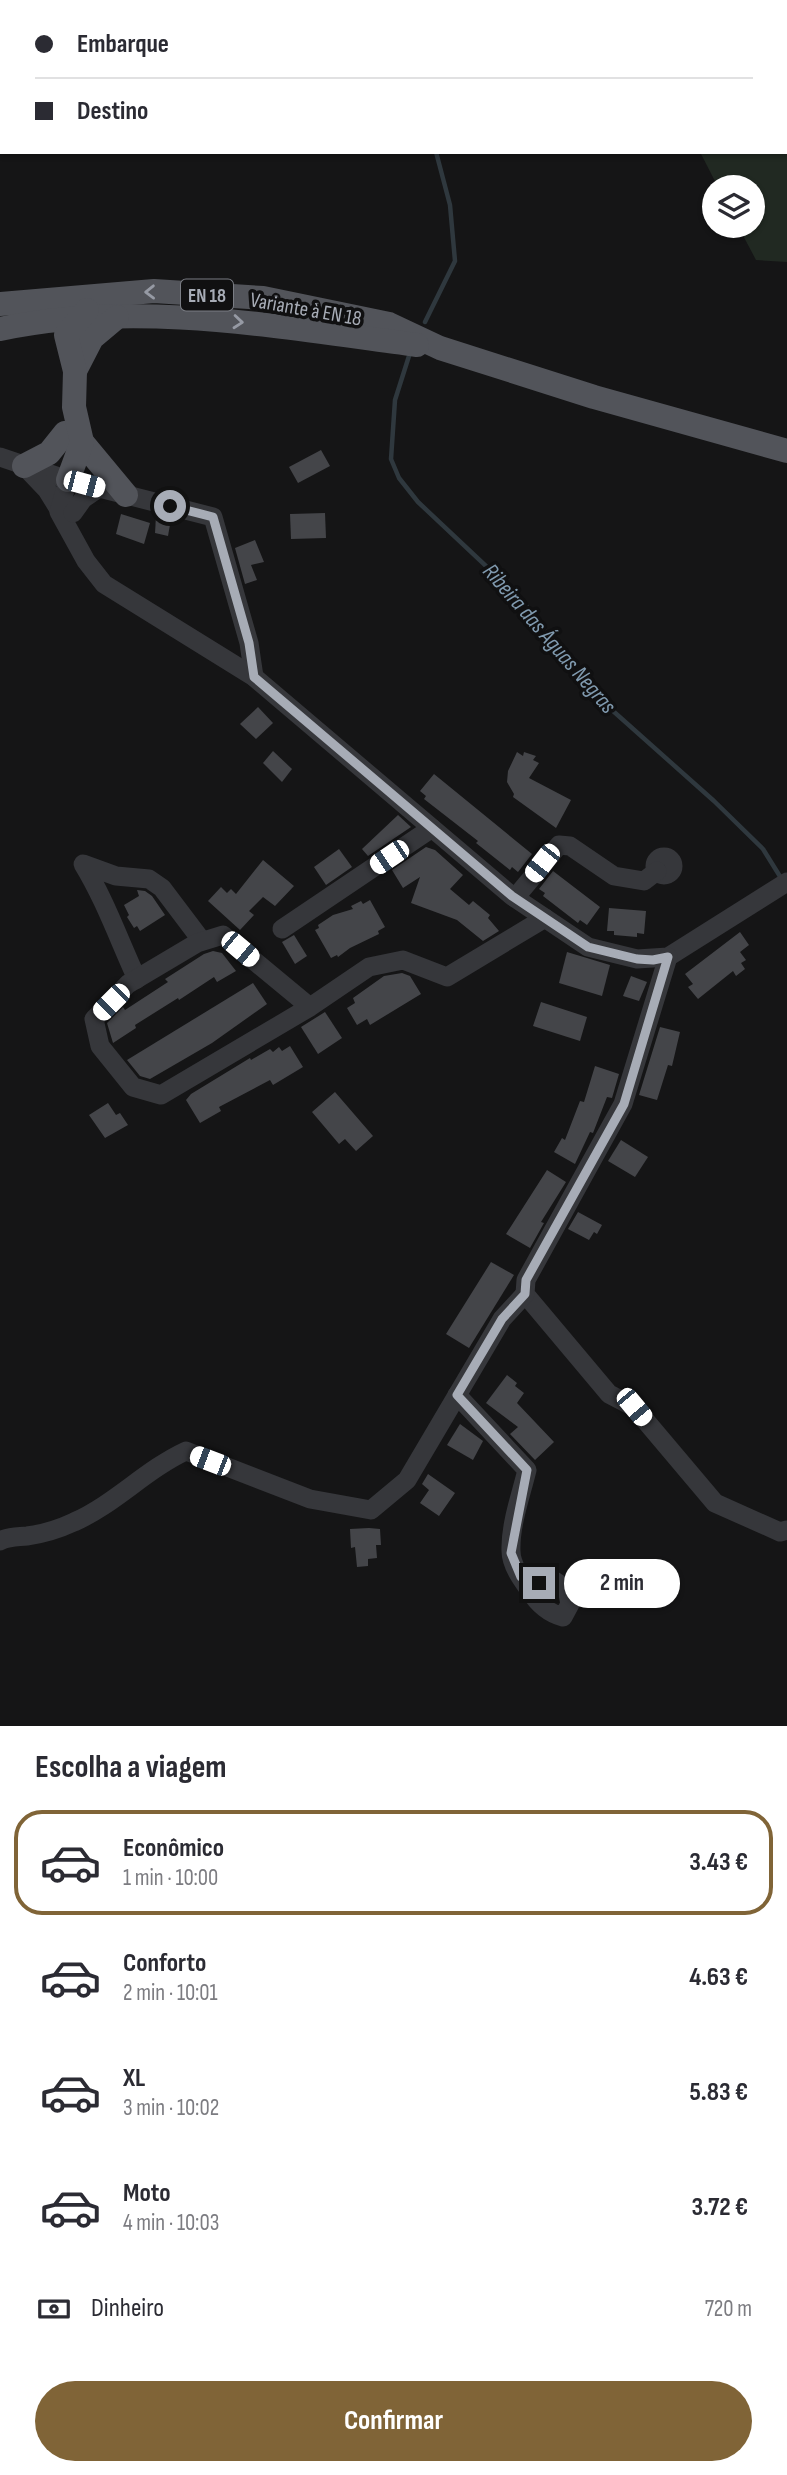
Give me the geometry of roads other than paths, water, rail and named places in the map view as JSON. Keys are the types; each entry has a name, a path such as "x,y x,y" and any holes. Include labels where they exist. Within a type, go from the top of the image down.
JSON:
{"main road":[{"name":"Variante à EN 18","path":"0,304 63,298 112,306 144,315 248,323 440,348 594,397 787,451"},
{"path":"63,298 92,338"},
{"path":"0,329 79,317 112,306"},
{"path":"75,372 112,306"},
{"path":"68,480 73,438 75,372 66,335 79,317"},
{"path":"34,324 68,347"},
{"path":"24,466 73,438"},
{"path":"73,438 126,495"}],"street":[{"path":"0,457 68,480 213,517 249,643 254,677"},
{"path":"24,466 66,512"},
{"path":"68,480 66,512 72,538 104,583 254,677 515,898 588,947 637,959 668,957 782,886"},
{"path":"66,512 99,488"},
{"path":"282,929 432,828"},
{"path":"515,898 559,845 570,846 614,877 643,881 657,871"},
{"path":"137,979 102,894 83,864 116,876 149,879 162,888 202,942"},
{"path":"310,1007 223,934 202,942 128,984 94,1019 100,1046 133,1087 161,1095 310,1007 369,967 403,960 447,977 545,918"},
{"path":"0,1541 8,1537 54,1530 74,1522 107,1505 169,1459 186,1451 310,1499 371,1510 407,1480 502,1319 525,1294 526,1280 624,1104 668,957"},
{"path":"525,1294 609,1394 634,1407 715,1503 780,1532 787,1530"},
{"path":"457,1395 527,1470 511,1553 521,1577"}],"waterway":[{"name":"Ribeira das Águas Negras","path":"425,322 455,261 450,205 437,154"},
{"name":"Ribeira das Águas Negras","path":"409,356 395,400 391,459 399,478 418,502 522,600 585,686 714,801 763,849 781,878"}]}
